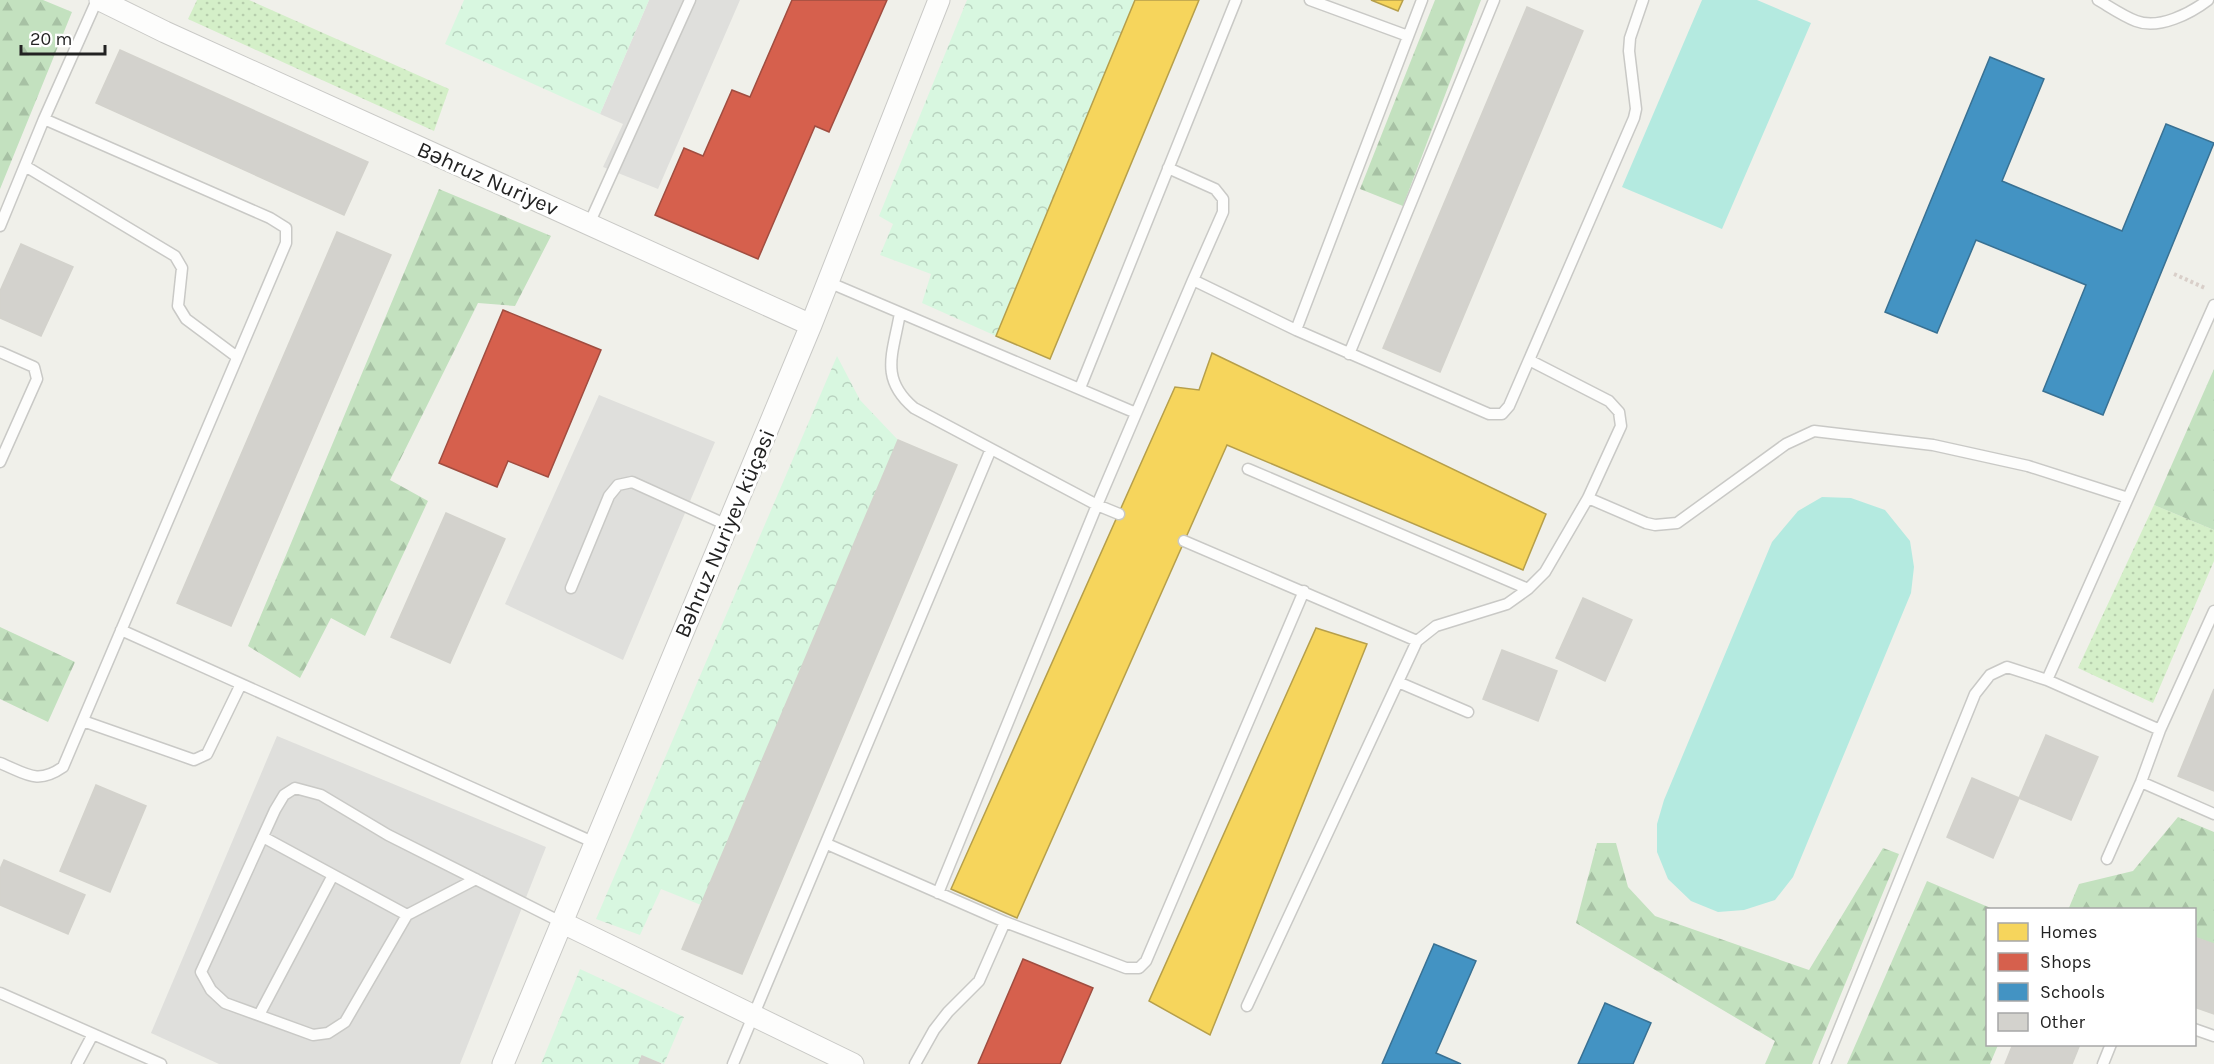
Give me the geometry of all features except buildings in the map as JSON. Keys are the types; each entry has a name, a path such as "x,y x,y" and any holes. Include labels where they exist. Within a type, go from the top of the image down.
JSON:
{"street":[{"name":"Bəhruz Nuriyev","path":"98,0 811,325"},
{"name":"Bəhruz Nuriyev küçəsi","path":"503,1064 811,325 939,0"},
{"path":"561,922 853,1064"}],"lane":[{"path":"0,226 44,119 98,0"},
{"path":"590,224 690,0"},
{"path":"1080,388 1236,0"},
{"path":"1310,0 1408,36"},
{"path":"1296,330 1422,0"},
{"path":"1349,354 1494,0"},
{"path":"1193,280 1349,354 1489,414 1502,414 1509,406 1634,118 1636,109 1629,51 1630,38 1643,0"},
{"path":"2098,0 2138,22 2155,23 2173,19 2208,0"},
{"path":"0,763 32,777 49,777 63,767 286,243 285,228 270,218 44,119"},
{"path":"24,166 175,256 182,268 178,306 186,319 237,357"},
{"path":"938,893 1097,505 1223,212 1223,199 1215,189 1168,168"},
{"path":"828,282 1136,412"},
{"path":"2047,680 2128,498 2210,327 2214,305"},
{"path":"900,313 890,373 902,398 914,408 1097,505 1119,514"},
{"path":"0,352 34,367 38,379 0,462"},
{"path":"1246,1006 1417,641 1436,626 1507,604 1528,589 1545,572 1588,498 1621,426 1619,412 1609,401 1529,360"},
{"path":"1588,498 1646,524 1677,523 1786,444 1814,431 1838,432 1933,445 2028,466 2128,498"},
{"path":"733,1064 991,449"},
{"path":"1248,469 1528,589"},
{"path":"571,588 609,496 618,485 632,482 727,525"},
{"path":"1185,541 1417,641"},
{"path":"827,844 1005,922 1126,969 1138,968 1146,961 1304,591"},
{"path":"2107,859 2141,782 2160,730 2214,611"},
{"path":"121,630 595,843"},
{"path":"1825,1064 1975,694 1990,675 2007,667 2047,680 2160,730"},
{"path":"1398,682 1468,712"},
{"path":"83,721 194,760 207,754 241,684"},
{"path":"2141,782 2214,814"},
{"path":"476,879 407,915 345,1022 327,1034 313,1035 225,1003 211,990 201,972 284,795 294,788 321,795 388,835 476,879 561,922"},
{"path":"263,837 407,915"},
{"path":"259,1016 333,875"},
{"path":"915,1064 934,1030 948,1012 979,981 1005,922"},
{"path":"0,993 161,1064"},
{"path":"2196,1030 2214,1036"},
{"path":"77,1064 93,1034"},
{"path":"2103,1064 2110,1046"}],"path":[{"path":"2174,274 2214,292"}],"shaded area":[{"path":"649,0 740,0 658,189 603,167 623,124 600,114"},
{"path":"1702,0 1757,0 1811,23 1722,229 1622,187"},
{"path":"599,395 715,442 623,660 505,604"},
{"path":"1822,497 1851,498 1885,510 1910,541 1914,567 1911,593 1793,877 1775,900 1744,910 1718,912 1691,901 1668,879 1657,852 1657,824 1664,800 1772,542 1798,511"},
{"path":"277,736 546,847 460,1064 219,1064 151,1033"}],"green space":[{"path":"0,0 43,0 72,12 0,189"},
{"path":"197,0 249,0 449,89 434,131 188,19"},
{"path":"464,0 649,0 600,114 445,44"},
{"path":"967,0 1135,0 996,336 922,303 931,274 880,255 893,224 879,216"},
{"path":"1435,0 1481,0 1403,206 1360,189"},
{"path":"439,189 551,236 515,306 478,303 390,480 428,501 365,636 331,618 300,678 248,646"},
{"path":"837,356 860,400 898,440 701,905 661,889 640,935 596,919"},
{"path":"2214,369 2214,530 2154,505"},
{"path":"2154,505 2214,530 2214,561 2153,703 2078,668"},
{"path":"0,627 75,662 48,722 0,699"},
{"path":"2178,817 2214,832 2214,944 2196,937 2196,908 2069,908 2079,884 2133,871"},
{"path":"1597,843 1616,843 1628,887 1655,916 1809,970 1883,848 1899,854 1812,1064 1765,1064 1775,1041 1576,923"},
{"path":"1927,881 1991,908 1986,908 1986,1046 1998,1046 1990,1064 1847,1064"},
{"path":"580,969 684,1017 664,1064 643,1056 639,1064 541,1064"}]}
